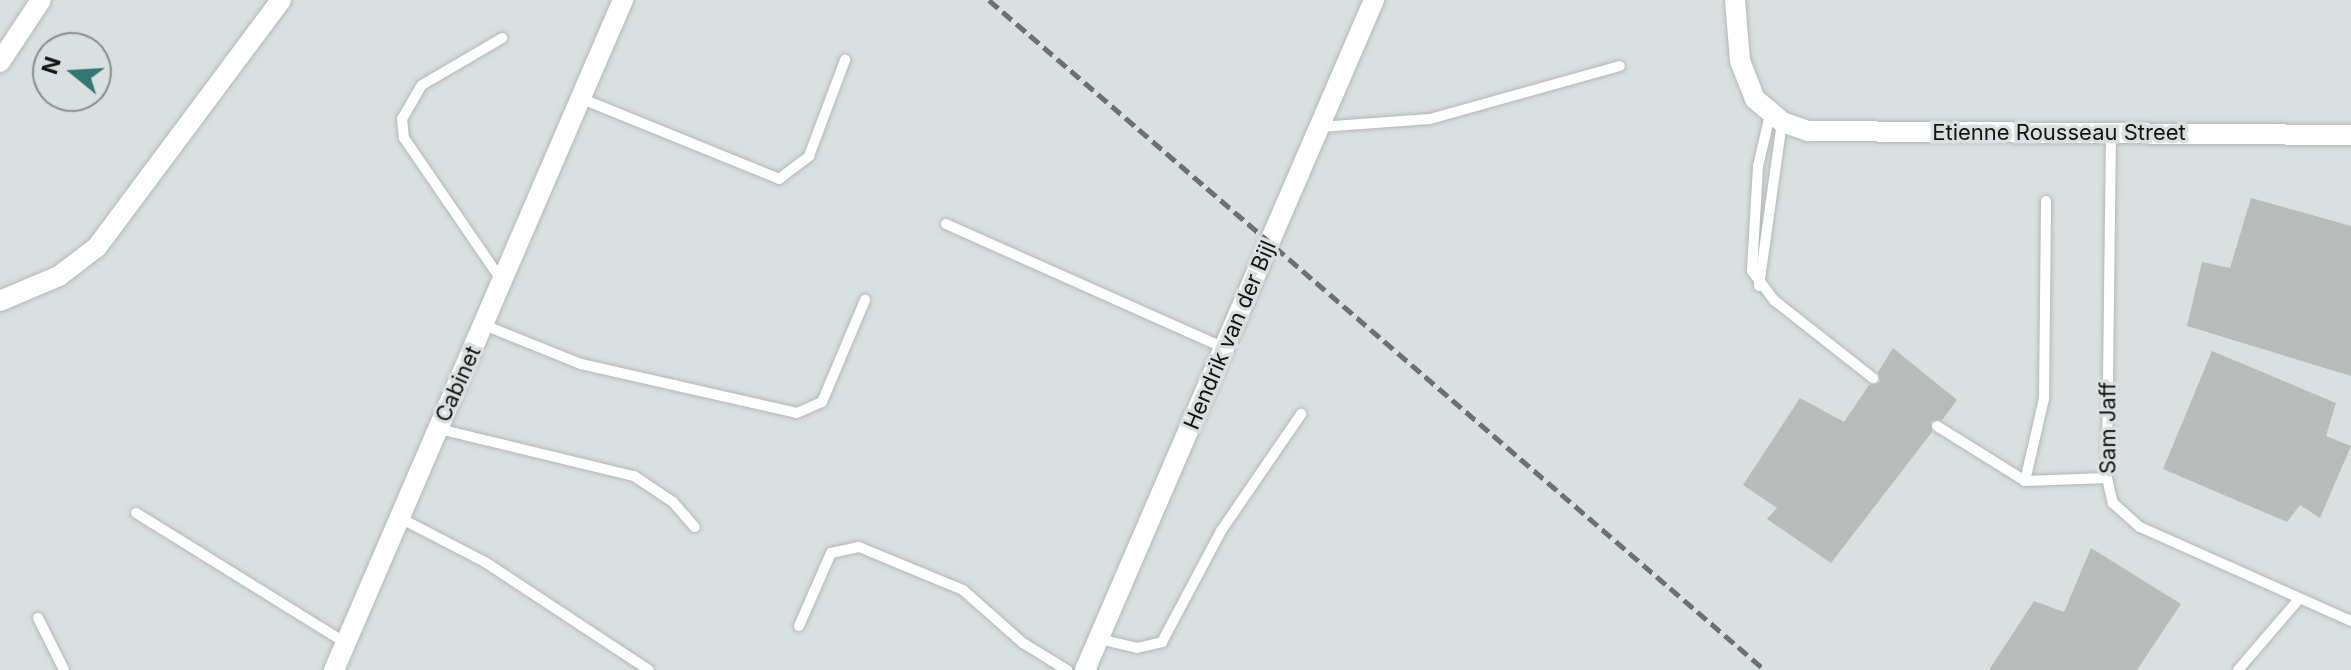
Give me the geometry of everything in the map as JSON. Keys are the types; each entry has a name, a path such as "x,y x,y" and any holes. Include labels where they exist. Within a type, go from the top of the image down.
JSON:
{"street":[{"path":"0,62 41,0"},
{"path":"0,301 59,276 97,247 281,0"},
{"name":"Cabinet","path":"334,670 623,0"},
{"name":"Hendrik van der Bijl","path":"1085,670 1374,0"},
{"path":"1735,0 1743,75 1776,118"},
{"name":"Etienne Rousseau Street","path":"1776,118 1843,134 2351,135"}],"lane":[{"path":"502,38 422,85 402,119 404,138 502,282"},
{"path":"580,98 779,179 809,156 845,60"},
{"path":"1320,127 1430,119 1620,66"},
{"path":"1759,286 1776,118"},
{"path":"1776,118 1749,252 1759,286 1873,378"},
{"name":"Sam Jaff","path":"2111,133 2107,478 2113,503 2140,527 2351,621"},
{"path":"2025,481 2044,399 2046,201"},
{"path":"946,224 1225,348"},
{"path":"484,325 581,364 797,413 822,402 832,386 865,300"},
{"path":"1099,639 1137,648 1162,642 1221,531 1301,414"},
{"path":"1937,426 2025,481 2107,478"},
{"path":"439,429 634,476 673,502 695,527"},
{"path":"136,513 346,643"},
{"path":"400,518 485,562 649,670"},
{"path":"799,626 831,553 859,547 963,590 1023,643 1067,670"},
{"path":"2238,670 2299,599"},
{"path":"38,618 64,670"}],"building":[{"path":"2251,198 2351,226 2351,376 2187,326 2202,262 2230,268"},
{"path":"1893,348 1957,400 1942,420 1931,421 1932,432 1831,563 1767,519 1777,508 1743,485 1800,398 1844,422 1869,385 1880,382 1878,372"},
{"path":"2212,351 2336,403 2326,436 2351,446 2320,518 2300,505 2287,522 2163,469"},
{"path":"2091,548 2181,604 2137,670 1989,670 2034,601 2064,612"}],"railway":[{"path":"989,0 1765,670"}]}
